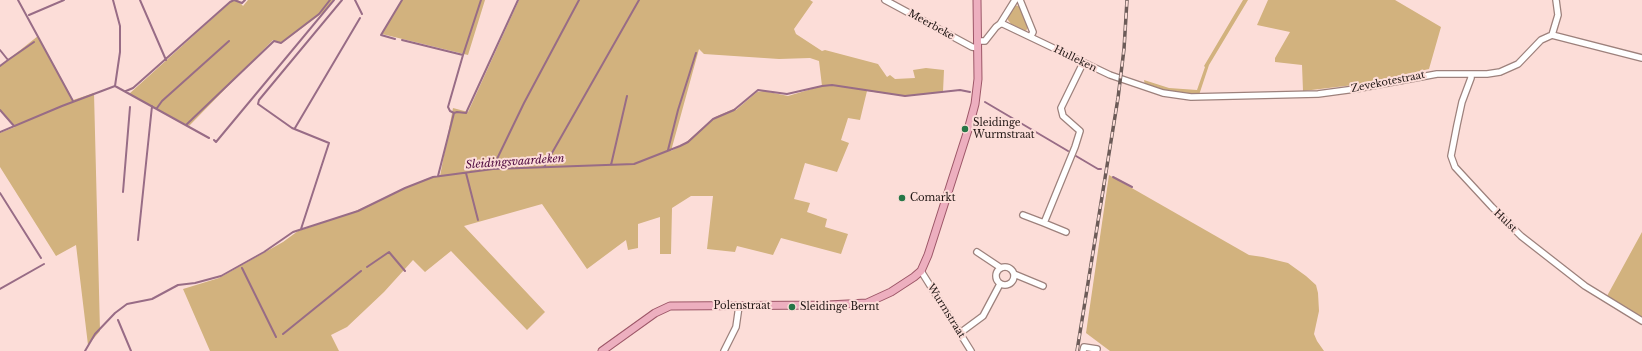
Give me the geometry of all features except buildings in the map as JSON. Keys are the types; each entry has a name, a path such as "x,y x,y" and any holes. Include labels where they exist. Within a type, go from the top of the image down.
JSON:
{"main road":[{"path":"977,0 978,44"},
{"name":"Polenstraat","path":"602,351 655,314 670,306 828,305 867,303 904,285 920,271 928,255 968,130 976,97 978,79 978,44"}],"street":[{"name":"Meerbeke","path":"885,0 972,47 978,44"},
{"path":"978,44 1000,24 1014,0"},
{"path":"1020,0 1032,32 1031,36"},
{"path":"1556,0 1558,15 1552,35 1642,58"},
{"name":"Hulleken","path":"1000,24 1010,26 1083,63 1121,79"},
{"name":"Zevekotestraat","path":"1121,79 1164,93 1191,97 1318,94 1355,89 1423,75 1493,73 1511,68 1522,60 1542,40 1552,35"},
{"path":"1044,223 1079,135 1079,129 1064,116 1061,108 1083,63"},
{"name":"Hulst","path":"1471,74 1460,110 1451,156 1455,167 1521,236 1585,286 1642,321"},
{"path":"1023,215 1066,232"},
{"path":"977,252 1001,268 1008,267 1014,274 1043,286"},
{"path":"1000,284 996,276 1001,268"},
{"name":"Wurmstraat","path":"920,271 971,351"},
{"path":"1000,284 1005,285 1010,283 1014,274"},
{"path":"960,333 983,316 1000,284"},
{"path":"724,351 736,327 739,306"},
{"path":"1083,351 1084,347 1097,349"}],"shaded area":[{"path":"233,0 238,0 243,6 248,0 333,0 325,11 282,43 273,40 189,126 129,94"},
{"path":"402,0 485,0 468,55 382,34"},
{"path":"519,0 810,0 813,2 794,29 796,34 822,51 825,50 878,64 887,77 890,75 895,79 915,78 913,70 926,68 944,70 943,92 905,96 867,91 860,120 848,118 841,140 849,143 837,172 805,163 794,199 810,203 807,212 827,219 825,227 848,234 841,254 781,238 773,255 737,246 735,252 707,249 713,196 691,196 672,208 671,254 660,254 660,217 638,224 638,248 628,250 626,240 587,269 542,204 464,226 545,312 527,330 451,251 425,272 413,260 384,292 347,327 331,335 339,351 210,351 183,289 219,278 283,242 298,231 349,214 426,179 440,176 453,108 468,112","holes":["699,49 704,54 779,59 810,58 819,61 822,86 788,96 764,91 757,92 736,110 736,108 715,117 684,144 671,151"]},
{"path":"1243,0 1248,0 1209,65 1199,95 1164,91 1145,85 1144,80 1169,88 1197,90 1205,67 1204,66"},
{"path":"1268,0 1395,0 1441,27 1429,69 1362,84 1303,91 1302,65 1275,62 1275,58 1290,32 1257,25"},
{"path":"1015,5 1021,7 1028,27 1026,31 1011,24 1008,20 1007,17"},
{"path":"38,36 73,100 94,93 100,331 88,345 76,245 56,256 0,167 0,133 15,127 0,110 0,66"},
{"path":"1109,175 1249,255 1288,263 1306,276 1316,285 1318,293 1319,311 1314,334 1324,351 1110,351 1086,333"},
{"path":"1642,232 1642,317 1607,296"}],"waterway":[{"path":"18,0 73,101"},
{"path":"29,15 64,0"},
{"path":"113,0 120,26 120,52 115,86"},
{"path":"140,0 166,60"},
{"path":"126,91 133,88 230,2 234,0 242,3 245,0"},
{"path":"186,125 274,41 281,43 319,14 330,0"},
{"path":"214,140 216,142 334,0"},
{"path":"301,229 329,143 292,128 258,104 259,100 342,0"},
{"path":"355,0 362,14"},
{"path":"395,39 381,35 402,0"},
{"path":"438,176 454,113 450,111 448,107 481,0"},
{"path":"454,113 466,113 518,0"},
{"path":"496,161 524,103 579,0"},
{"path":"544,167 639,0"},
{"path":"295,128 360,18"},
{"path":"402,40 463,55"},
{"path":"157,108 162,101 229,41"},
{"path":"8,60 34,42"},
{"path":"0,50 8,60 0,66"},
{"path":"668,150 678,110 696,53"},
{"name":"Sleidingsvaardeken","path":"85,351 95,334 115,313 127,304 152,299 178,285 195,283 221,276 264,252 293,232 358,211 405,188 433,177 493,169 634,164 688,142 713,119 734,110 758,90 787,94 832,85 905,96 960,90 970,92"},
{"path":"0,132 115,86 209,138"},
{"path":"611,165 627,96"},
{"name":"Sleidingsvaardeken","path":"985,102 1068,151"},
{"path":"138,240 152,106"},
{"path":"123,192 130,107"},
{"path":"0,110 14,126"},
{"name":"Sleidingsvaardeken","path":"1076,156 1098,169 1101,169"},
{"path":"466,173 478,220"},
{"name":"Sleidingsvaardeken","path":"1113,177 1132,187"},
{"path":"0,193 41,258"},
{"path":"367,267 389,252 405,271"},
{"path":"0,289 44,264"},
{"path":"242,268 276,337"},
{"path":"283,334 361,271"},
{"path":"118,320 131,351"}],"railway":[{"path":"1077,351 1118,98 1124,49 1127,0"}],"place":[{"name":"Sleidinge Wurmstraat","path":"965,129"},
{"name":"Comarkt","path":"902,198"},
{"name":"Sleidinge Bernt","path":"792,307"}]}
